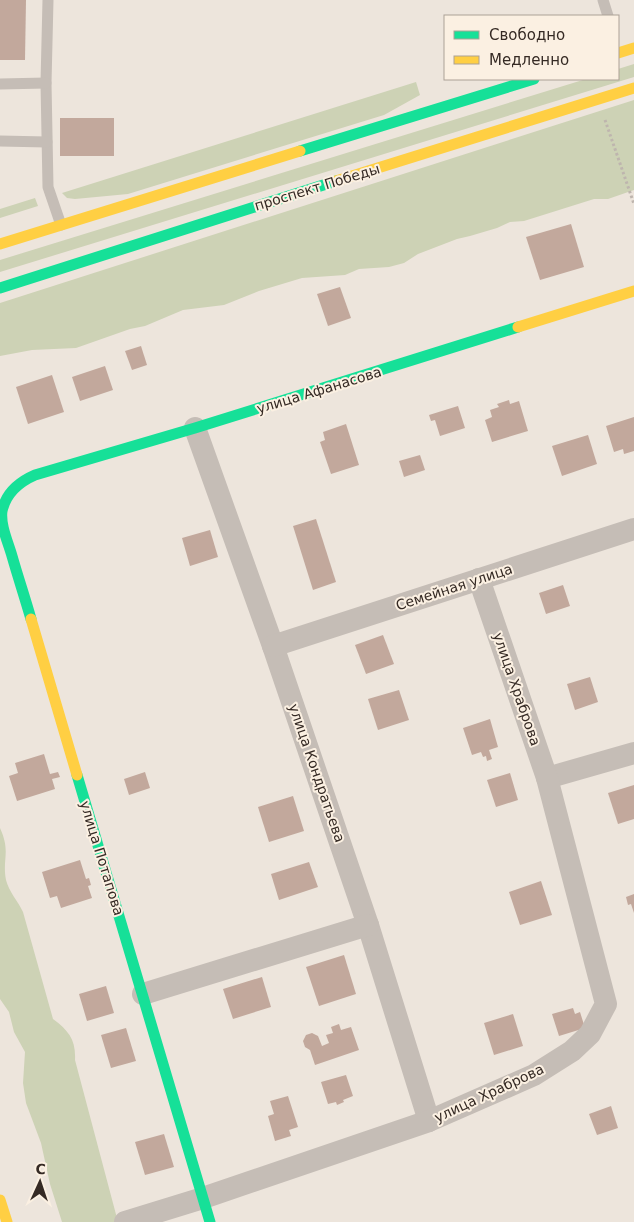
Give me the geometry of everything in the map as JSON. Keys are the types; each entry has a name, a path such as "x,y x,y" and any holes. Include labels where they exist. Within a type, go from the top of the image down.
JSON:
{"street":[{"path":"619,51 634,48"},
{"path":"0,244 531,80"},
{"name":"проспект Победы","path":"0,288 264,203 634,88"},
{"name":"улица Афанасова","path":"8,494 22,481 35,475 195,428 634,291"},
{"name":"улица Кондратьева","path":"195,428 273,646 368,925 430,1120"},
{"name":"улица Потапова","path":"8,494 1,513 7,539 210,1222"},
{"name":"Семейная улица","path":"273,646 634,529"},
{"name":"улица Храброва","path":"125,1222 204,1198 430,1120 534,1074 572,1051 590,1034 606,1004 547,778 480,579"},
{"path":"547,778 634,753"},
{"path":"143,994 368,925"},
{"path":"0,1200 7,1222"}],"lane":[{"path":"48,0 46,83 48,187 61,225"},
{"path":"602,0 608,15"},
{"path":"0,84 46,83"},
{"path":"0,141 47,142"}],"path":[{"path":"603,115 634,204"}],"green space":[{"path":"634,64 634,77 0,272 0,260 583,80 619,80 619,69"},
{"path":"416,82 420,95 384,115 128,194 75,199 67,198 62,193"},
{"path":"634,100 634,190 608,199 594,199 524,221 510,222 497,228 457,239 418,254 404,263 389,267 359,269 345,275 302,278 259,291 224,305 183,310 145,326 130,329 76,348 32,350 0,356 0,303"},
{"path":"35,198 38,206 0,218 0,209"},
{"path":"0,828 6,849 6,880 9,889 23,912 53,1019 67,1032 73,1041 75,1060 118,1222 62,1222 50,1184 41,1143 26,1103 23,1083 25,1052 14,1032 9,1012 0,999"}],"building":[{"path":"0,0 26,0 25,60 0,60"},
{"path":"60,118 114,118 114,156 60,156"},
{"path":"571,224 584,267 540,280 526,237"},
{"path":"340,287 351,318 328,326 317,294"},
{"path":"141,346 147,365 132,370 125,351"},
{"path":"105,366 113,390 80,401 72,377"},
{"path":"52,375 64,412 28,424 16,387"},
{"path":"509,400 510,404 519,401 528,431 492,442 485,420 492,417 490,410 499,407 497,404"},
{"path":"458,406 465,428 440,436 435,420 431,421 429,415"},
{"path":"634,417 634,451 624,454 623,449 614,452 606,426"},
{"path":"346,424 359,465 331,474 320,442 325,440 323,432"},
{"path":"588,435 597,464 562,476 552,446"},
{"path":"420,455 425,470 404,477 399,461"},
{"path":"316,519 336,582 313,590 293,526"},
{"path":"210,530 218,557 190,566 182,538"},
{"path":"563,585 570,606 546,614 539,593"},
{"path":"383,635 394,664 366,674 355,645"},
{"path":"590,677 598,702 575,710 567,684"},
{"path":"399,690 409,720 378,730 368,699"},
{"path":"490,719 498,747 489,750 492,759 487,761 486,756 483,757 481,752 472,755 463,728"},
{"path":"44,754 50,774 58,772 60,777 52,779 55,789 17,801 9,776 18,773 15,763"},
{"path":"145,772 150,788 129,795 124,779"},
{"path":"510,773 518,800 496,807 487,780"},
{"path":"634,785 634,819 618,824 608,793"},
{"path":"293,796 304,831 269,842 258,807"},
{"path":"80,860 86,879 89,878 91,885 88,886 92,898 61,908 57,896 50,898 42,872"},
{"path":"309,862 318,887 279,900 271,874"},
{"path":"541,881 552,915 520,925 509,892"},
{"path":"634,894 634,913 631,904 628,905 626,897"},
{"path":"344,955 356,994 319,1006 306,967"},
{"path":"262,977 271,1007 233,1019 223,989"},
{"path":"106,986 114,1013 87,1021 79,994"},
{"path":"573,1008 575,1014 580,1012 585,1028 559,1036 552,1014"},
{"path":"513,1014 523,1046 494,1055 484,1023"},
{"path":"339,1024 341,1030 351,1027 359,1050 315,1065 310,1050 305,1047 303,1041 306,1035 312,1033 318,1036 322,1046 329,1043 326,1035 333,1033 331,1027"},
{"path":"126,1028 136,1061 111,1068 101,1035"},
{"path":"346,1075 353,1096 337,1105 336,1102 328,1104 321,1082"},
{"path":"288,1096 298,1127 289,1130 291,1136 275,1141 268,1116 274,1114 270,1101"},
{"path":"611,1106 618,1128 597,1135 589,1114"},
{"path":"164,1134 174,1167 145,1175 135,1142"}],"traffic: fast":[{"path":"300,151 531,80"},
{"path":"0,288 336,181"},
{"path":"31,619 2,522 2,511 7,499 14,489 24,481 35,475 195,428 518,327"},
{"path":"77,775 210,1222"}],"traffic: slow":[{"path":"619,53 634,48"},
{"path":"336,181 634,88"},
{"path":"0,244 300,151"},
{"path":"518,327 634,291"},
{"path":"31,619 77,775"},
{"path":"0,1200 7,1222"}]}
